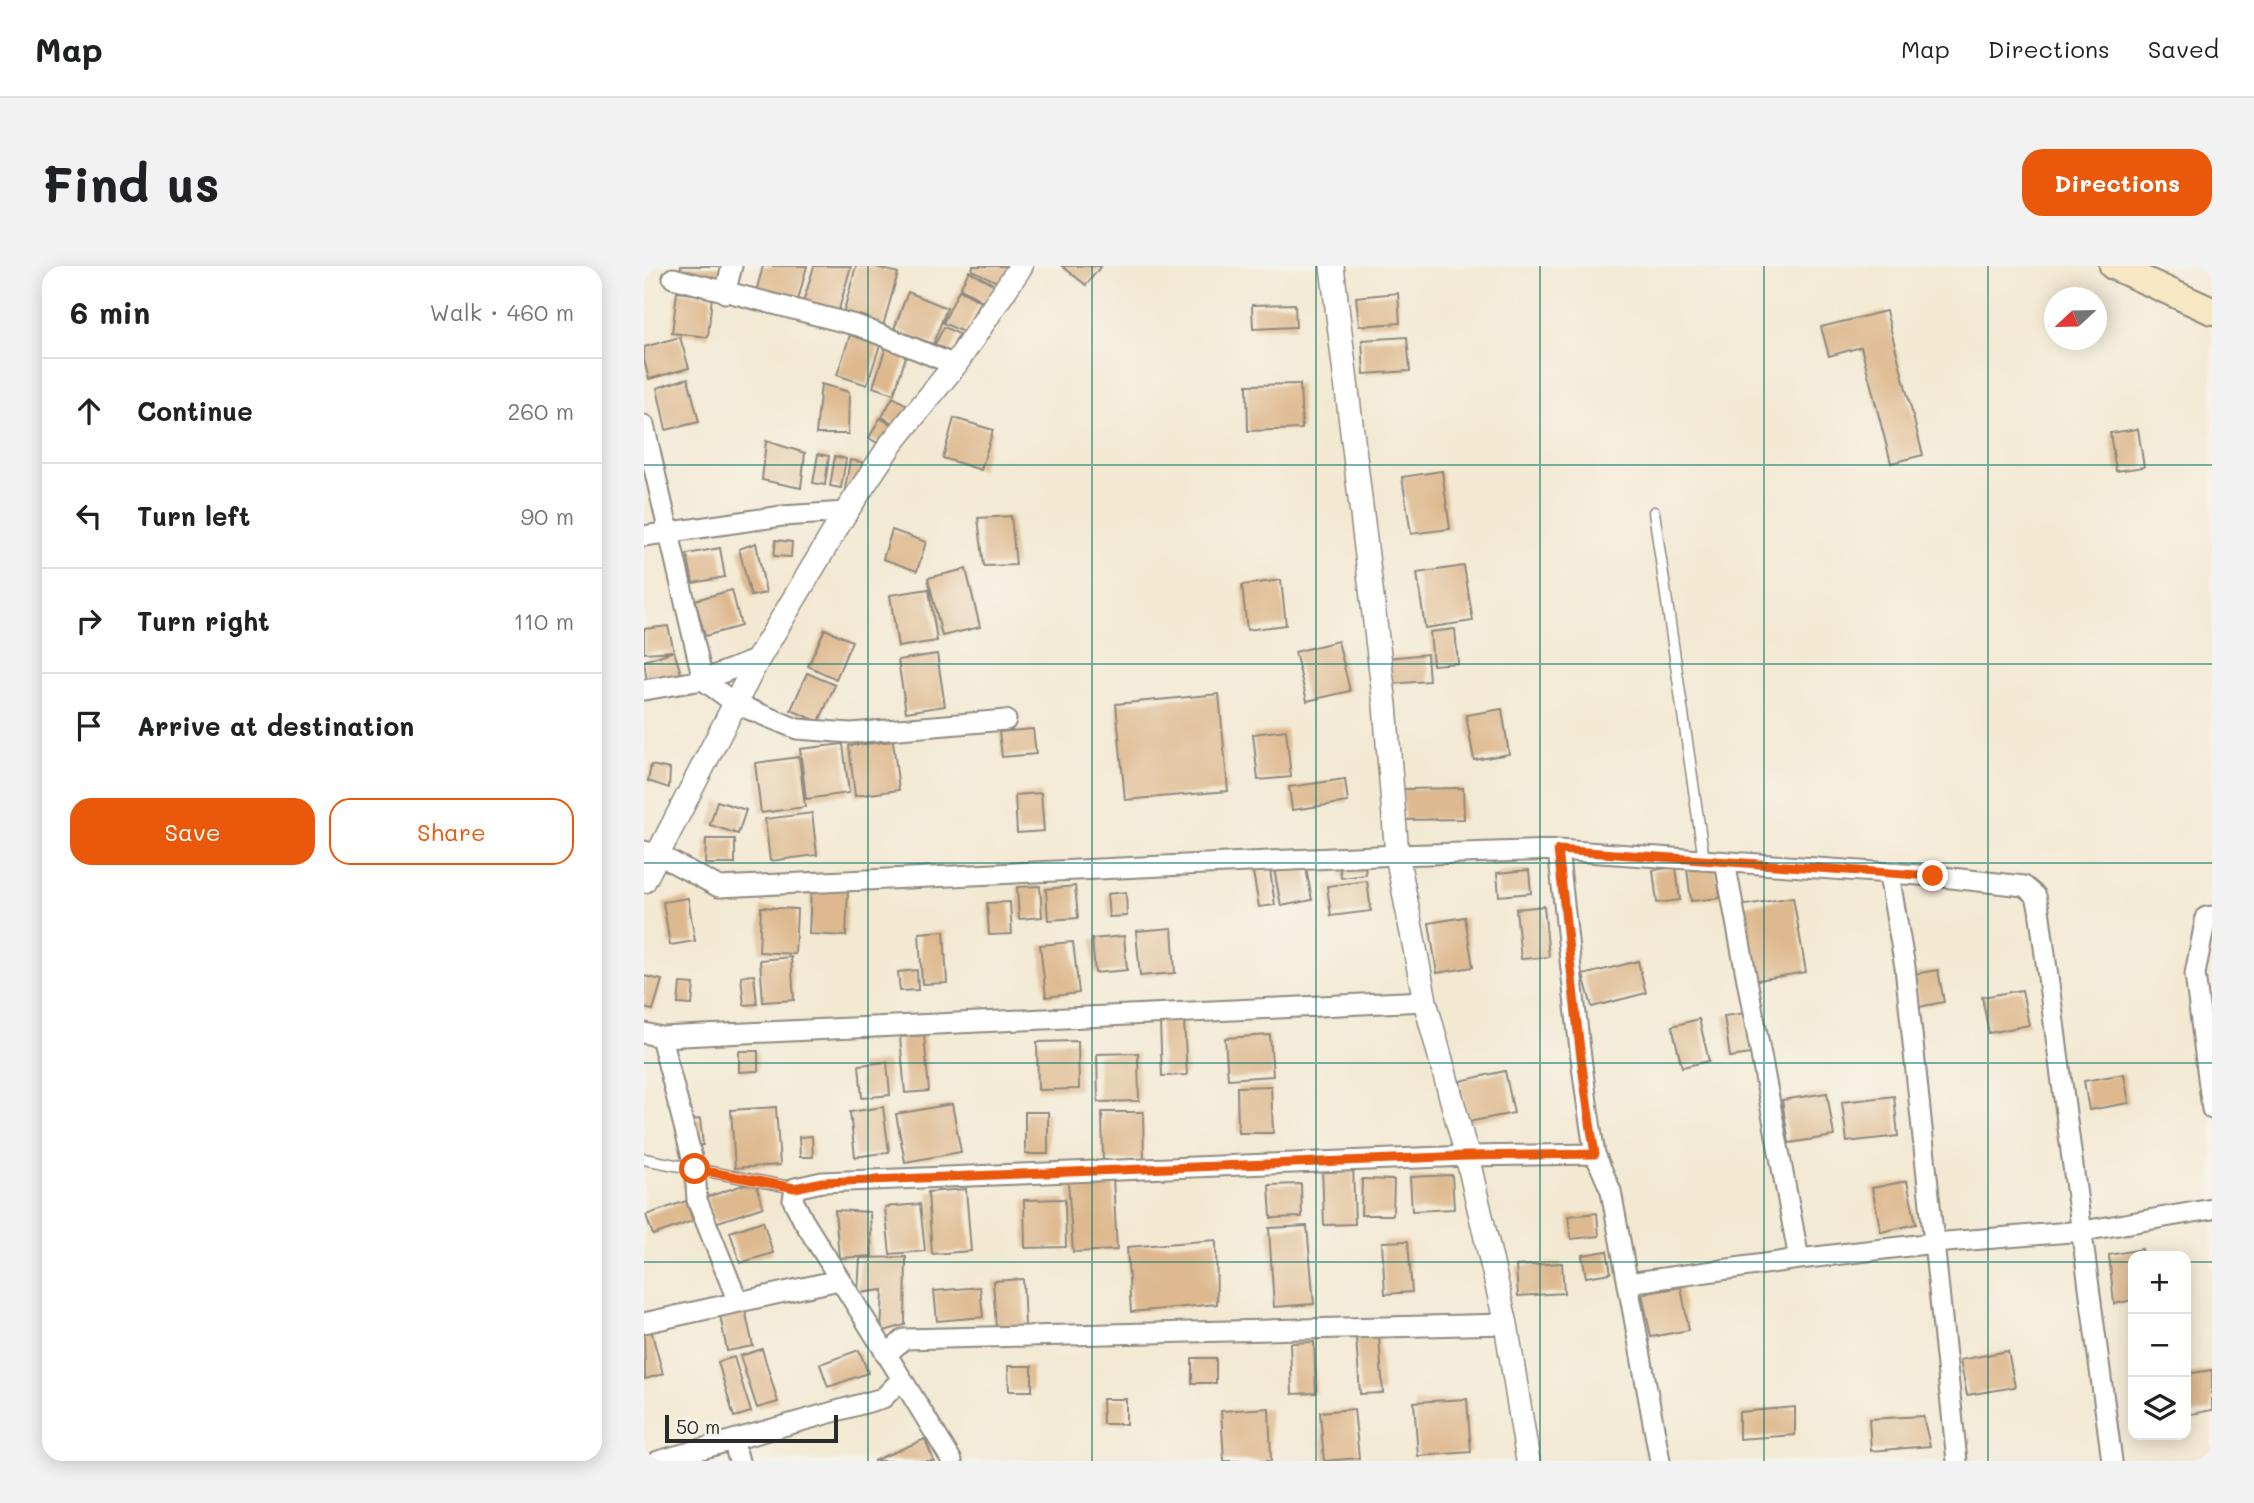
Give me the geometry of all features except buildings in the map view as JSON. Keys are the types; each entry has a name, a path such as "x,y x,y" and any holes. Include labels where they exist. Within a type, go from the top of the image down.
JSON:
{"main road":[{"path":"2113,266 2212,311"}],"street":[{"path":"725,293 732,266"},
{"path":"644,881 652,853 736,705 758,659 846,512 891,444 955,365 1021,266"},
{"path":"1332,266 1385,705 1397,855 1425,1001 1468,1156 1506,1324 1528,1461"},
{"path":"673,278 859,327 955,365"},
{"path":"644,425 704,680 736,705 797,729 838,732 1006,720"},
{"path":"644,536 782,516 846,512"},
{"path":"644,690 704,680 758,659"},
{"path":"1558,850 1581,1070 1595,1154 1611,1191 1660,1461"},
{"path":"652,853 719,887 1558,850 1933,876 2024,886 2036,896 2112,1461"},
{"path":"1725,862 1799,1259"},
{"path":"1889,875 1905,967 1956,1461"},
{"path":"2212,916 2206,917 2195,974 2212,1109"},
{"path":"738,1302 697,1200 695,1169 652,1035 1425,1001"},
{"path":"952,1461 839,1280 793,1200 795,1188 822,1182 1468,1156 1595,1154"},
{"path":"1628,1283 1934,1243 2083,1230 2212,1209"},
{"path":"644,1323 839,1280"},
{"path":"886,1354 904,1339 1506,1324"},
{"path":"658,1461 883,1398 902,1379"},
{"path":"733,1440 738,1461"}],"lane":[{"path":"1654,512 1704,860"},
{"path":"644,1159 795,1188"}],"route":[{"path":"695,1169 795,1188 822,1182 1468,1156 1595,1154 1581,1070 1558,850 1933,876"}]}
